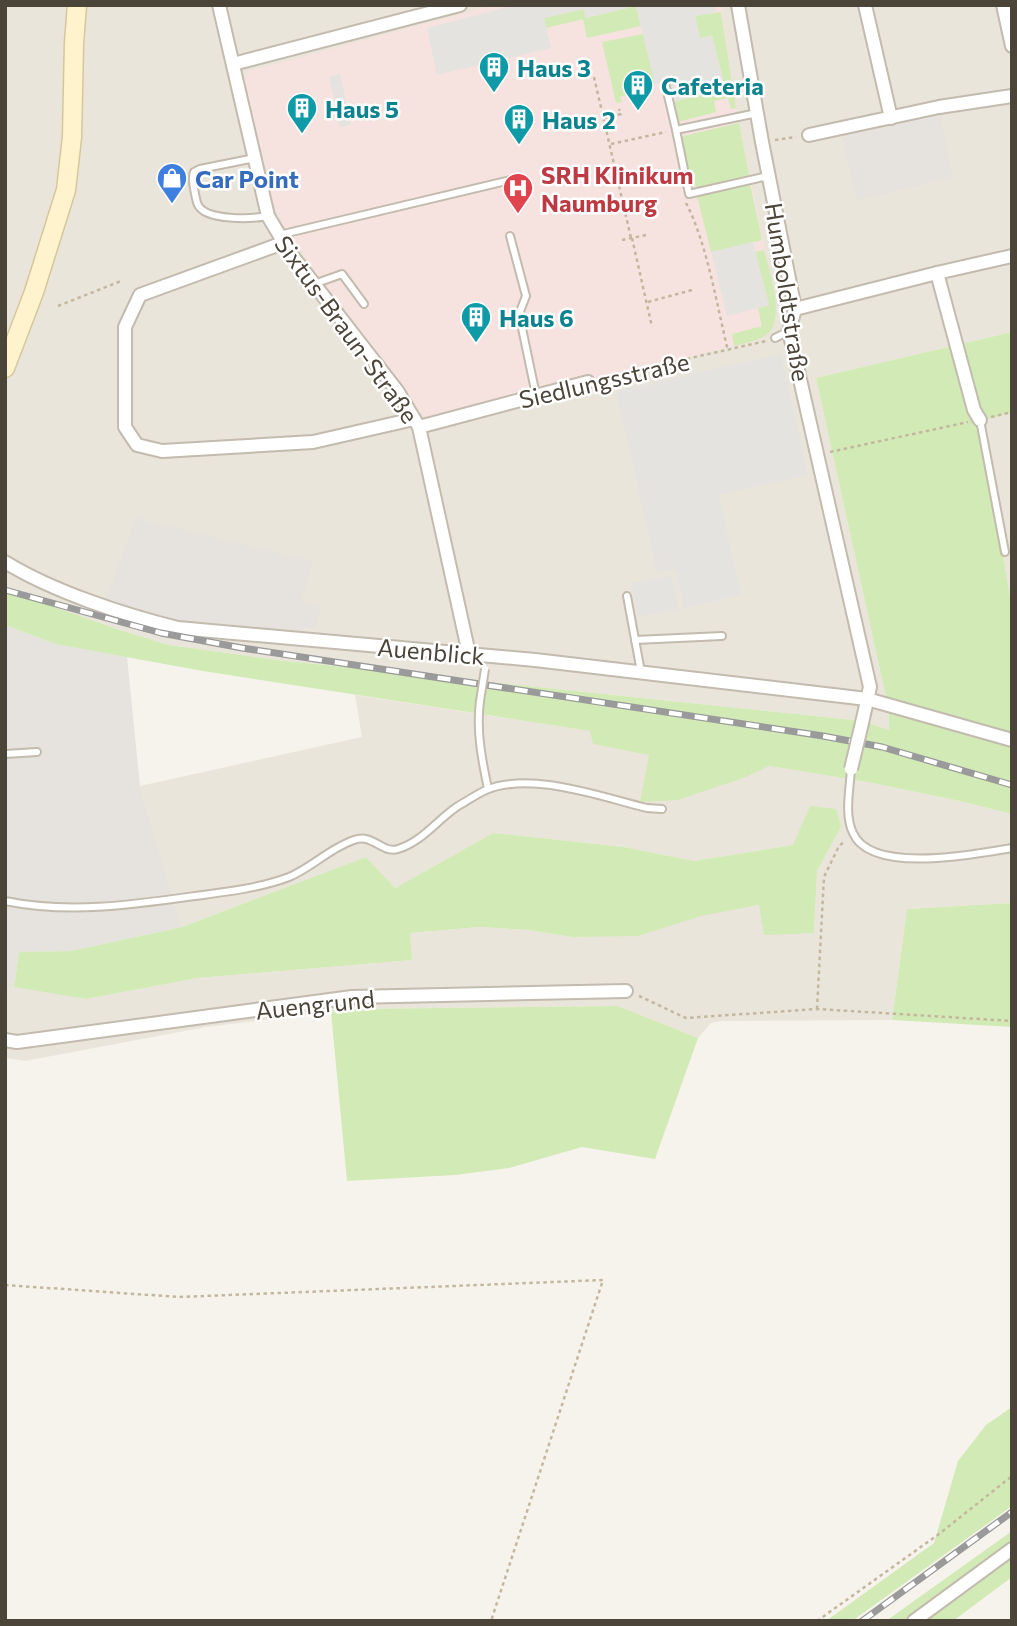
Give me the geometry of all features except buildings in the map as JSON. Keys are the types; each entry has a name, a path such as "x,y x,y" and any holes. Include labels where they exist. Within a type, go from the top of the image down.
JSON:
{"main road":[{"path":"5,368 34,292 66,190 72,137 77,5"}],"street":[{"name":"Sixtus-Braun-Straße","path":"219,5 268,216 280,239 398,392 416,423 469,654"},
{"path":"233,64 435,8 460,5"},
{"name":"Humboldtstraße","path":"738,5 795,309 789,331 870,687 867,699"},
{"path":"865,5 891,118"},
{"path":"1003,5 1012,46"},
{"path":"809,135 939,107 1012,96"},
{"name":"Siedlungsstraße","path":"280,239 139,295 125,327 125,427 136,445 162,451 313,442 416,423 588,382"},
{"path":"795,309 1012,256"},
{"path":"937,273 974,410 980,420"},
{"name":"Auenblick","path":"5,562 39,579 125,613 178,628 469,654 486,662 641,672 867,699 1012,740"},
{"path":"852,769 867,699"},
{"name":"Auengrund","path":"5,1040 17,1042 352,997 626,990"},
{"path":"914,1621 1012,1549"}],"lane":[{"path":"666,87 689,194 768,176"},
{"path":"676,131 757,113"},
{"path":"255,158 194,172 192,179 198,204 203,209 223,216 251,219 268,216"},
{"path":"280,239 514,179 519,197"},
{"path":"510,236 526,296 519,314 536,395"},
{"path":"314,284 342,274 364,304"},
{"path":"775,338 789,331"},
{"path":"980,420 1005,552"},
{"path":"627,596 641,672"},
{"path":"635,640 722,636"},
{"path":"486,662 477,720 488,789"},
{"path":"5,754 37,752"},
{"path":"852,769 849,814 852,833 868,851 900,857 955,858 1012,848"},
{"path":"5,901 38,908 116,908 233,891 289,877 355,840 369,838 387,849 396,850 415,841 455,808 488,789 521,783 555,786 647,808 662,809"}],"path":[{"path":"594,77 652,327"},
{"path":"604,118 621,114 619,109"},
{"path":"613,110 614,116"},
{"path":"607,111 609,117"},
{"path":"610,144 676,131"},
{"path":"762,142 809,135"},
{"path":"686,203 692,215 728,351"},
{"path":"622,240 646,235"},
{"path":"58,306 121,281"},
{"path":"647,302 692,290"},
{"name":"Siedlungsstraße","path":"588,382 775,338"},
{"path":"818,454 1012,412"},
{"path":"817,1009 824,877 838,848"},
{"path":"626,990 686,1018 817,1009 1012,1021"},
{"path":"5,1285 179,1297 603,1280 491,1621"},
{"path":"817,1621 939,1534 1012,1476"}],"shaded area":[{"path":"5,5 1012,5 1012,332 816,378 889,711 889,730 863,721 277,660 169,645 5,590"},
{"name":"SRH Klinikum Naumburg","path":"493,5 721,5 736,108 776,306 776,317 769,332 755,340 734,346 430,418 419,413 282,223 268,189 244,79 249,71"},
{"path":"516,5 715,5 716,12 695,16 700,38 712,36 725,88 665,104 660,83 655,84 636,6 586,18 583,9 544,18 551,48 437,75 427,28"},
{"path":"340,74 351,125 340,127 329,77"},
{"path":"939,107 953,178 857,200 840,129"},
{"path":"753,242 769,305 727,316 711,252"},
{"path":"781,354 808,475 719,495 741,595 684,608 676,569 657,573 616,391"},
{"path":"1012,413 1012,608 980,420"},
{"path":"136,518 313,562 301,602 322,606 315,630 304,627 302,635 162,619 106,599"},
{"path":"672,575 678,609 638,617 631,583"},
{"path":"5,625 55,644 127,657 140,786 182,927 71,951 19,952 14,987 5,985"},
{"path":"355,695 591,731 752,763 867,782 1012,814 1012,903 907,909 892,1020 721,1021 711,1023 698,1038 618,1006 353,1009 206,1027 25,1061 5,1058 5,985 86,999 198,978 411,960 410,933 479,927 529,930 572,937 759,905 814,933 817,871 841,827 810,806 794,845 694,861 624,847 493,833 395,888 366,857 182,927 140,786 362,737"}],"green space":[{"path":"636,6 641,26 587,38 583,19 546,28 544,18 584,9 586,18"},
{"path":"721,12 736,108 731,109 728,98 714,101 716,112 678,122 673,102 725,88 712,36 700,38 695,16"},
{"path":"643,34 655,84 626,91 626,95 620,97 622,102 616,103 602,42"},
{"path":"739,123 749,175 698,188 689,180 681,139 683,136"},
{"path":"750,184 762,240 711,252 697,196"},
{"path":"764,250 775,295 772,328 766,335 734,346 732,334 762,326 758,308 769,305 755,252"},
{"path":"1012,332 1012,413 980,421 1012,608 1012,814 867,782 769,766 746,777 678,800 640,802 649,755 593,744 590,731 203,671 55,644 5,625 5,590 169,645 277,660 863,721 889,730 889,711 816,378"},
{"path":"810,806 836,809 841,827 817,871 814,933 764,935 759,905 701,916 638,936 572,937 529,930 479,927 410,933 412,960 198,978 86,999 14,987 19,952 71,951 182,927 366,857 395,888 493,833 624,847 694,861 793,845"},
{"path":"1012,903 1012,1027 892,1020 907,909"},
{"path":"618,1006 698,1038 655,1159 582,1147 509,1168 455,1175 347,1181 331,1012 353,1009"},
{"path":"1012,1407 1012,1506 852,1621 826,1621 934,1543 958,1461 986,1425"},
{"path":"1012,1531 1012,1577 953,1621 886,1621"}],"railway":[{"path":"5,590 161,633 242,648 882,747 1012,785"},
{"path":"862,1621 1012,1512"}],"place":[{"name":"Haus 3","path":"494,94"},
{"name":"Cafeteria","path":"638,112"},
{"name":"Haus 5","path":"302,135"},
{"name":"Haus 2","path":"519,146"},
{"name":"Car Point","path":"172,205"},
{"name":"SRH Klinikum Naumburg","path":"518,215"},
{"name":"Haus 6","path":"476,344"}]}
